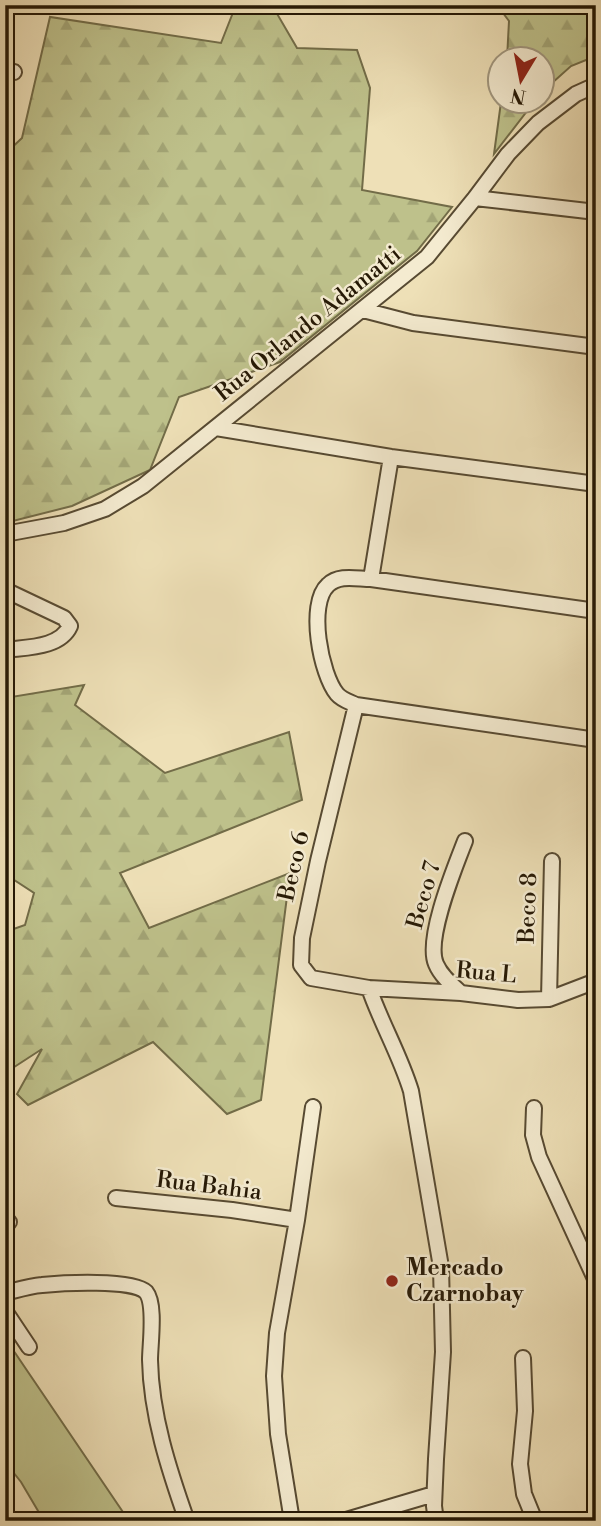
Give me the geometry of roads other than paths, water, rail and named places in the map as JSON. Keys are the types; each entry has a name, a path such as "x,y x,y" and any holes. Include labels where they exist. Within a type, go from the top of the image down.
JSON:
{"street":[{"name":"Rua Orlando Adamatti","path":"5,534 64,523 105,509 143,486 426,257 508,154 538,123 576,94 596,85"},
{"path":"475,198 596,212"},
{"path":"363,310 413,323 596,346"},
{"path":"216,428 391,457 596,484"},
{"path":"371,579 391,457"},
{"path":"596,611 556,603 371,579 340,578 327,585 318,604 318,637 328,680 339,697 356,705 596,740"},
{"path":"5,590 64,618 71,626 67,634 59,640 5,650"},
{"name":"Beco 6","path":"356,705 318,861 302,938 301,965 312,978 369,988"},
{"name":"Beco 7","path":"461,993 435,964 433,950 436,929 465,841"},
{"name":"Beco 8","path":"549,999 552,861"},
{"name":"Rua L","path":"369,988 461,993 518,1000 549,999 596,981"},
{"path":"369,988 378,1014 404,1068 411,1091 441,1267 443,1352 434,1494 436,1521"},
{"path":"292,1521 278,1434 274,1376 277,1333 313,1107"},
{"path":"534,1108 533,1135 539,1157 596,1280"},
{"name":"Rua Bahia","path":"116,1198 297,1220"},
{"path":"5,1293 39,1285 135,1284 146,1293 151,1303 150,1362 156,1411 187,1521"},
{"path":"5,1311 29,1347"},
{"path":"523,1358 525,1411 520,1464 524,1494 536,1521"},
{"path":"343,1521 434,1494"}],"place":[{"name":"Mercado Czarnobay","path":"392,1281"}]}
